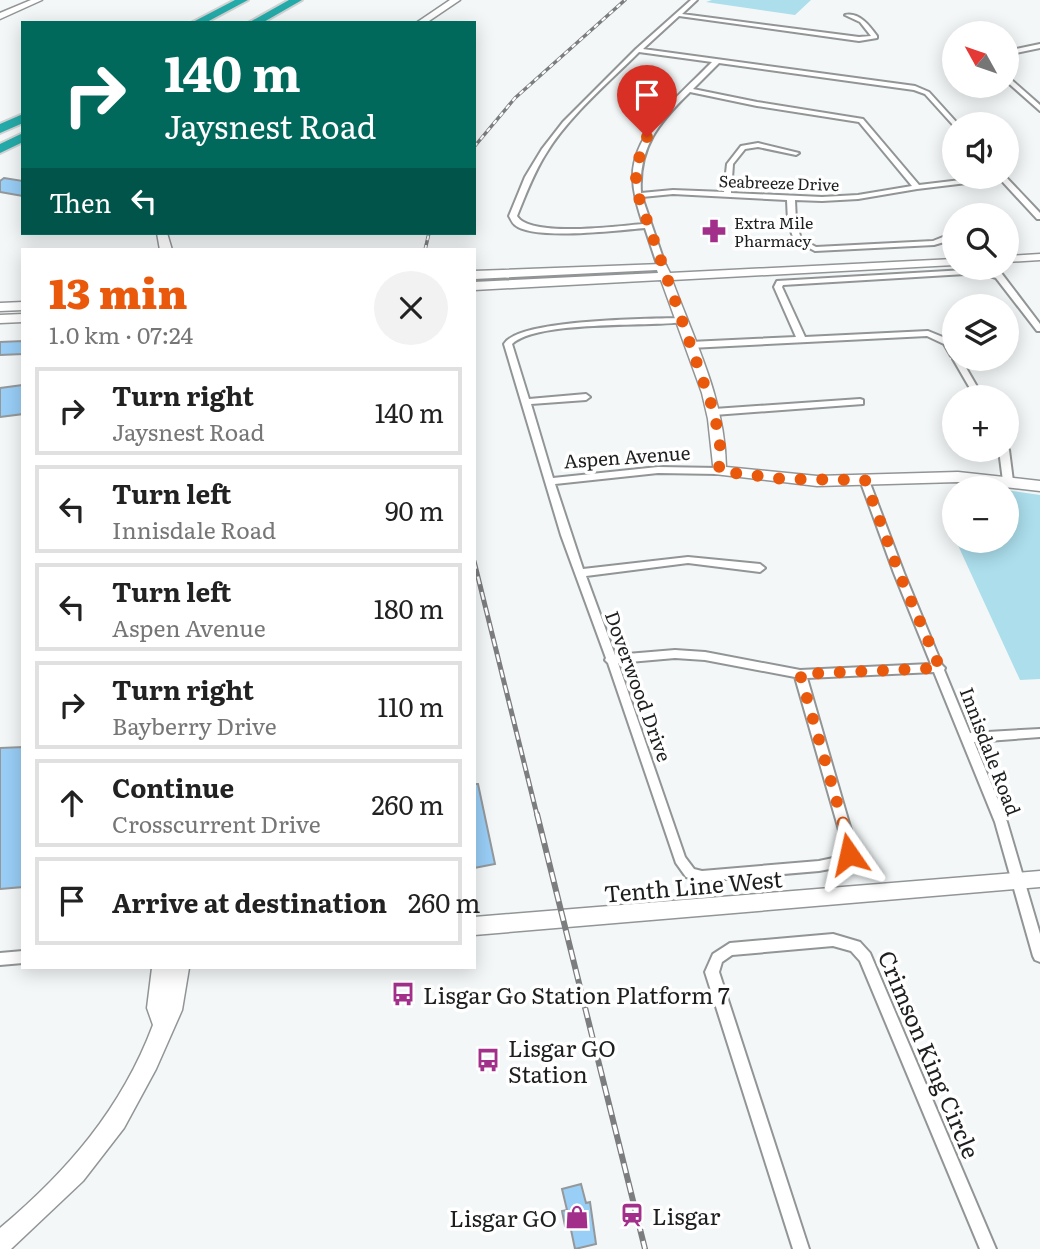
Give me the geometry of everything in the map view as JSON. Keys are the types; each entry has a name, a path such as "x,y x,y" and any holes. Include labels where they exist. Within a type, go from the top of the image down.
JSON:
{"highway":[{"path":"257,21 297,0"},
{"path":"201,21 247,3"},
{"path":"218,21 247,3"},
{"path":"0,117 21,108"},
{"path":"0,129 21,119"},
{"path":"0,149 21,138"}],"street":[{"path":"0,16 38,0"},
{"path":"423,21 456,0"},
{"path":"648,226 571,230 528,228 518,224 513,216 529,177 545,149 578,109 694,0"},
{"path":"680,15 859,39 875,37 862,21 848,15"},
{"path":"1019,51 1040,46"},
{"path":"638,50 915,88 927,93 944,112"},
{"path":"718,60 652,130 642,145 635,169 638,195 648,226 714,412 720,443 719,471"},
{"path":"1019,89 1040,109"},
{"path":"690,90 757,104 861,120 917,187"},
{"path":"727,195 730,164 743,147 758,145 796,153"},
{"name":"Seabreeze Drive","path":"638,195 673,192 791,198 858,197 942,184"},
{"path":"1013,189 1040,217"},
{"path":"791,198 792,222 798,240 816,249 933,243 942,240"},
{"path":"1019,249 1040,248"},
{"path":"476,286 942,253"},
{"path":"1019,258 1040,257"},
{"path":"476,275 942,262"},
{"path":"801,338 778,287 780,283 982,271 999,276 1040,329"},
{"path":"0,307 21,306"},
{"path":"0,319 21,318"},
{"name":"Doverwood Drive","path":"681,320 570,326 515,336 508,344 579,572 629,707 682,865 691,873 702,876 819,866 842,862 849,854 849,844 800,674"},
{"path":"690,345 928,333 942,340"},
{"path":"525,402 586,397"},
{"path":"714,412 860,402"},
{"name":"Aspen Avenue","path":"551,481 658,470 719,471 783,479 942,478"},
{"name":"Innisdale Road","path":"865,480 899,573 1001,822 1040,956"},
{"name":"Aspen Avenue","path":"1019,483 1040,486"},
{"path":"579,572 688,560 760,568"},
{"path":"610,660 675,654 705,656 800,674 940,668"},
{"path":"967,738 1040,733"},
{"name":"Tenth Line West","path":"476,926 1040,880"},
{"name":"Crimson King Circle","path":"801,1249 712,972 714,961 730,949 833,940 855,946 865,957 988,1249"},
{"path":"0,959 21,957"},
{"path":"162,969 157,1008 163,1024"},
{"path":"0,1243 62,1190 104,1141 142,1079 163,1024 173,1008 179,969"}],"shaded area":[{"path":"811,0 795,15 706,2"},
{"path":"1019,492 1040,495 1040,679 1020,680 962,553 1019,553"}],"building":[{"path":"4,178 21,181 21,196 0,192 0,181"},
{"path":"21,341 21,354 0,355 0,342"},
{"path":"21,385 21,414 0,417 0,388"},
{"path":"21,747 21,887 0,889 0,748"},
{"path":"476,784 478,784 495,864 476,868"},
{"name":"Lisgar GO","path":"581,1184 586,1203 590,1202 596,1244 575,1249 570,1225 565,1226 562,1211 567,1210 562,1189"}],"railway":[{"path":"476,145 515,98 625,0"},
{"path":"425,248 429,235"},
{"path":"476,569 537,815"},
{"path":"537,814 645,1249"}],"place":[{"name":"Extra Mile Pharmacy","path":"714,231"},
{"name":"Lisgar Go Station Platform 7","path":"403,994"},
{"name":"Lisgar GO Station","path":"488,1060"},
{"name":"Lisgar","path":"632,1215"},
{"name":"Lisgar GO","path":"577,1217"}],"route":[{"path":"647,137 635,169 638,195 714,412 720,443 719,471 783,479 865,480 899,573 940,668 800,674 849,844 849,854"}]}
